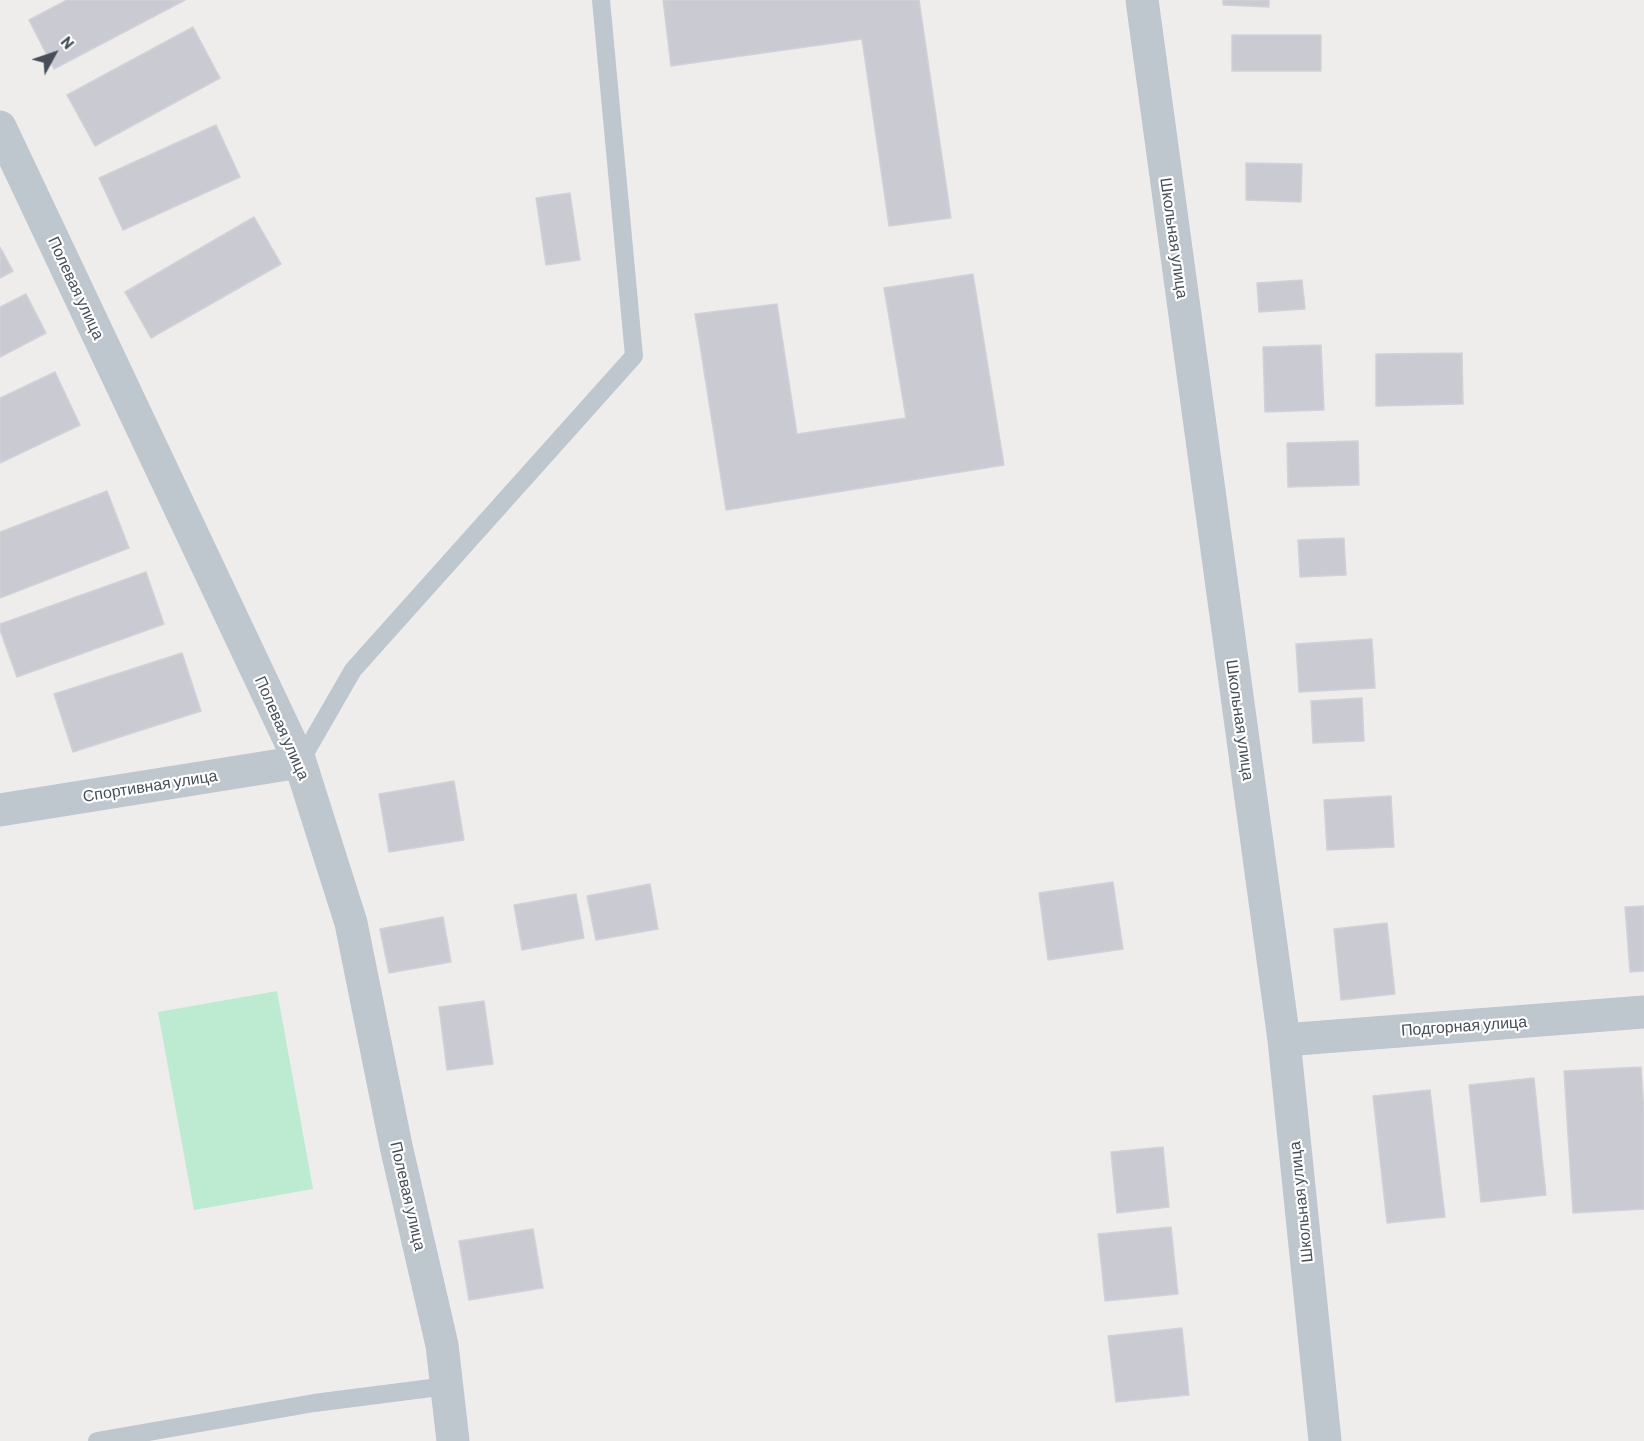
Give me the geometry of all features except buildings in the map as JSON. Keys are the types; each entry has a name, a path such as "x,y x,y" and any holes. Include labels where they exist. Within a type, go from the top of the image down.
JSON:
{"street":[{"name":"Школьная улица","path":"1142,0 1284,1040 1325,1441"},
{"name":"Полевая улица","path":"0,127 300,762 351,923 396,1146 442,1346 453,1441"},
{"name":"Спортивная улица","path":"0,810 300,762"},
{"name":"Подгорная улица","path":"1284,1040 1644,1012"}],"lane":[{"path":"300,762 353,670 634,356 601,0"},
{"path":"97,1441 314,1403 447,1386"}],"green space":[{"path":"277,991 313,1189 194,1210 158,1012"}]}
